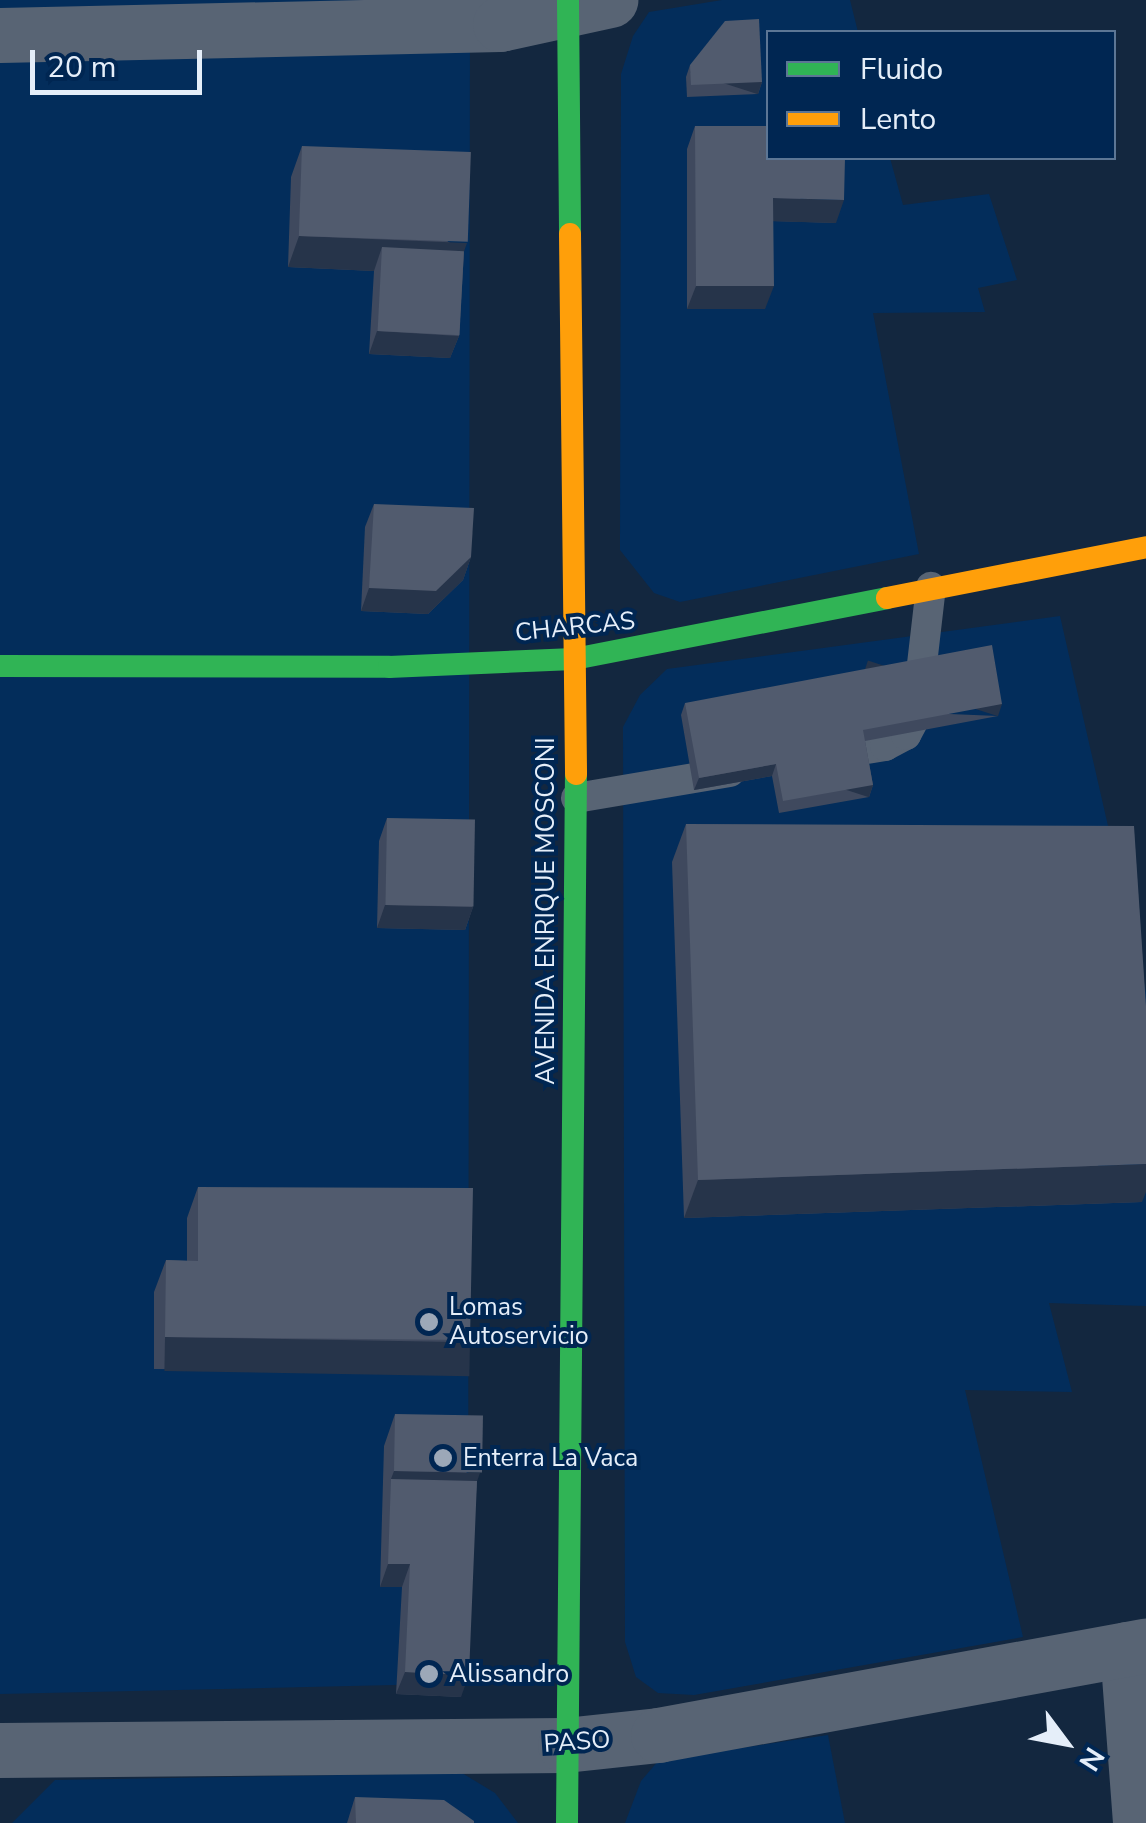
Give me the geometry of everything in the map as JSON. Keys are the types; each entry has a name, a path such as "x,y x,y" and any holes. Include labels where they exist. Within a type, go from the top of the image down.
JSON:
{"main road":[{"name":"AVENIDA ENRIQUE MOSCONI","path":"567,1823 582,3"},
{"name":"CHARCAS","path":"0,666 390,667 574,660 1146,547"}],"street":[{"path":"0,35 500,24 582,3"},
{"path":"1136,1647 1140,1823"},
{"name":"PASO","path":"0,1750 565,1745 658,1735 1136,1647"}],"lane":[{"path":"808,759 885,746 906,735 916,716 932,588"},
{"path":"576,798 769,766"}],"shaded area":[{"path":"0,0 470,0 468,1661 437,1684 0,1694"},
{"path":"722,0 850,0 858,30 766,30 766,160 891,160 903,205 989,194 1017,280 978,288 985,312 873,313 919,554 680,602 654,593 620,550 621,74 633,36 649,12"},
{"path":"1060,616 1146,992 1146,1306 1049,1303 1072,1392 965,1390 1023,1637 694,1695 658,1693 636,1677 625,1642 623,727 640,695 667,669"},
{"path":"828,1735 845,1823 625,1823 641,1781 659,1760"},
{"path":"462,1773 495,1793 518,1823 12,1823 55,1780"}],"building":[{"path":"759,19 762,82 691,85 690,65 725,21"},
{"path":"695,126 766,126 766,160 845,160 844,200 773,198 774,286 696,286"},
{"path":"302,146 471,152 468,242 299,236"},
{"path":"382,247 464,251 459,335 378,331"},
{"path":"374,504 474,508 471,557 436,591 369,588"},
{"path":"992,645 1002,704 863,730 873,785 783,801 776,764 699,778 685,703"},
{"path":"387,818 475,820 473,907 385,905"},
{"path":"686,824 1134,826 1146,1006 1146,1164 698,1180"},
{"path":"198,1187 473,1188 470,1340 165,1337 166,1260 198,1261"},
{"path":"395,1414 483,1416 482,1473 394,1471"},
{"path":"391,1479 477,1481 469,1675 405,1672 410,1564 388,1564"},
{"path":"355,1797 444,1800 474,1823 356,1823"}],"traffic: fast":[{"path":"568,0 570,234"},
{"path":"0,666 389,667 574,659 887,598"},
{"path":"567,1823 576,774"}],"traffic: slow":[{"path":"570,234 576,774"},
{"path":"887,598 1146,547"}],"place":[{"name":"Lomas Autoservicio","path":"429,1322"},
{"name":"Enterra La Vaca","path":"443,1458"},
{"name":"Alissandro","path":"429,1674"}]}
